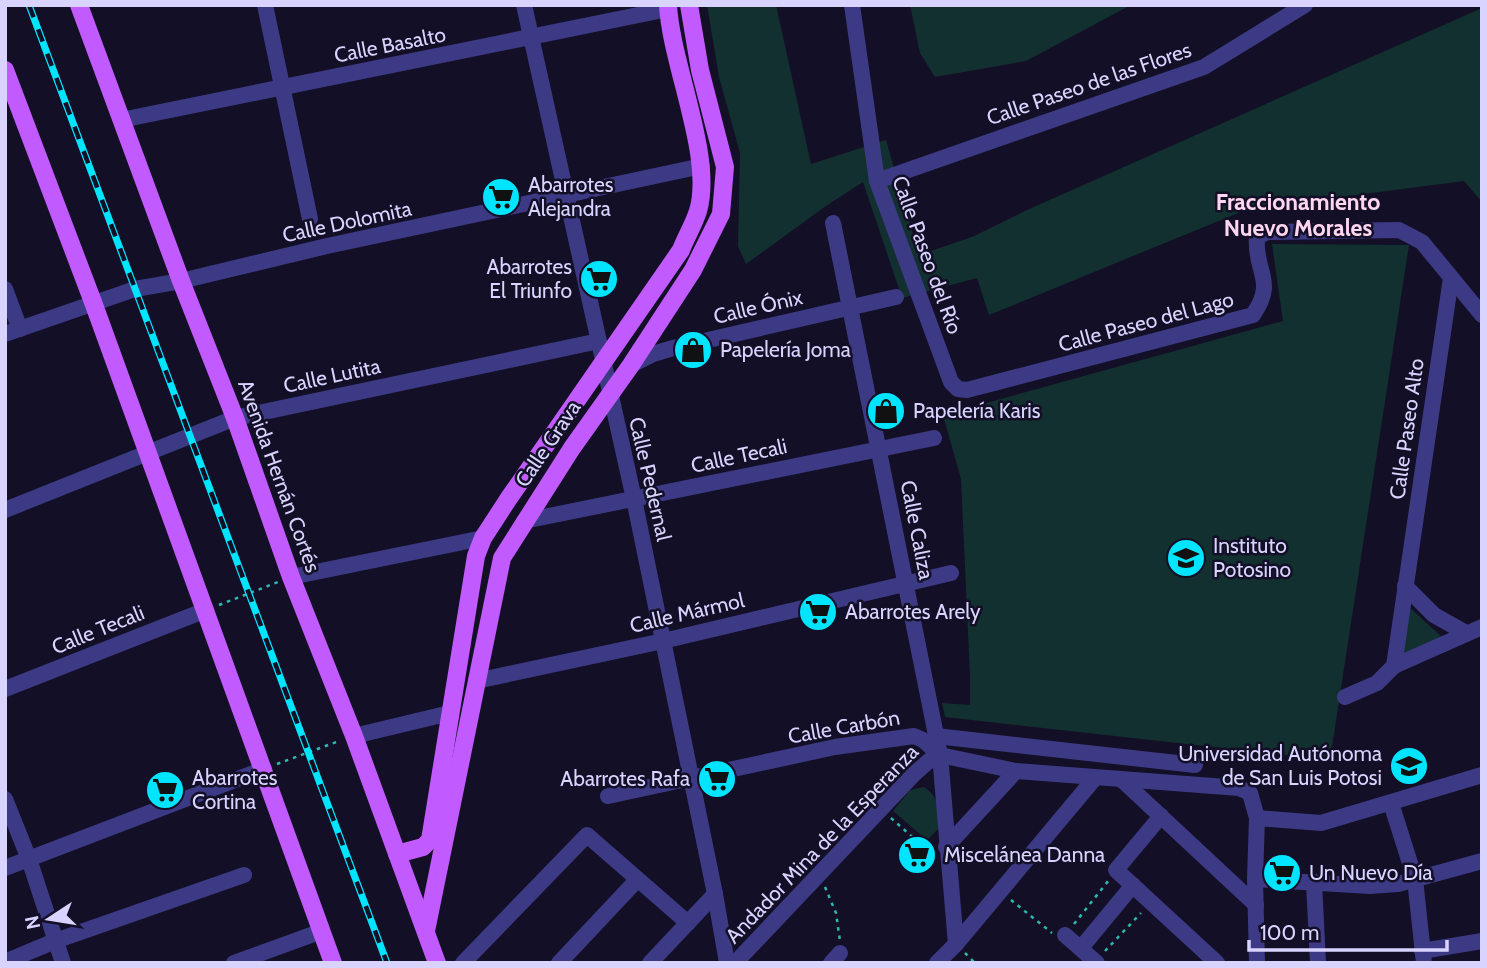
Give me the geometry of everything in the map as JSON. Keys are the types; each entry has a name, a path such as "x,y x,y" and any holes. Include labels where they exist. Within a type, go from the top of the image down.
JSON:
{"main road":[{"name":"Avenida Hernán Cortés","path":"79,5 437,963"},
{"name":"Calle Grava","path":"426,931 502,558 692,270 722,214 725,167 700,70 690,5"},
{"name":"Calle Grava","path":"397,854 423,846 429,839 477,556 484,538 681,250 699,209 702,166 668,7"},
{"path":"5,70 93,302 333,963"}],"street":[{"path":"265,5 310,219"},
{"name":"Calle Pedernal","path":"524,5 634,499 727,963"},
{"name":"Calle Paseo del Río","path":"852,5 877,181 951,382 958,389"},
{"name":"Calle Paseo de las Flores","path":"877,181 1204,67 1305,5"},
{"name":"Calle Basalto","path":"121,120 668,7"},
{"name":"Calle Dolomita","path":"13,332 135,289 181,282 327,246 702,166"},
{"name":"Calle Caliza","path":"833,223 940,755 956,944"},
{"name":"Calle Paseo del Lago","path":"958,389 967,390 1253,315 1261,303 1266,285 1256,253 1257,237 1267,232 1399,230 1422,242 1482,315"},
{"name":"Calle Paseo Alto","path":"1394,666 1451,278"},
{"path":"5,289 13,332"},
{"name":"Calle Ónix","path":"631,365 673,348 896,297"},
{"name":"Calle Lutita","path":"5,510 235,418 598,341"},
{"name":"Calle Tecali","path":"524,521 934,438"},
{"path":"291,577 484,538"},
{"name":"Calle Mármol","path":"476,681 663,641 951,573"},
{"path":"1405,586 1434,615 1474,630"},
{"name":"Calle Tecali","path":"5,690 206,610"},
{"path":"1345,697 1377,683 1394,666 1474,630"},
{"path":"354,736 450,713"},
{"name":"Calle Carbón","path":"608,796 835,747 914,736 940,755 1016,771 1239,788 1250,793 1257,818"},
{"path":"936,736 1195,765"},
{"name":"Andador Mina de la Esperanza","path":"735,963 922,766 940,755"},
{"path":"5,867 264,769"},
{"path":"946,848 1016,771"},
{"path":"1257,963 1257,818 1321,823 1482,775"},
{"path":"937,963 956,944 1095,778"},
{"path":"1122,780 1256,905"},
{"path":"5,799 29,859 63,963"},
{"path":"1391,803 1415,879 1423,957 1482,942"},
{"path":"1161,816 1116,870 1217,963"},
{"path":"464,963 587,835 688,923"},
{"path":"1255,879 1370,887 1398,884 1482,861"},
{"path":"5,962 55,941 244,875"},
{"path":"559,963 637,880"},
{"path":"1314,882 1318,963"},
{"path":"1081,948 1133,885"},
{"path":"649,963 715,894"},
{"path":"234,963 322,931"},
{"path":"1065,935 1096,962"}],"path":[{"path":"206,610 291,577"},
{"path":"264,769 354,736"},
{"path":"881,809 928,850 946,848"},
{"path":"1000,891 1054,934 1065,935 1116,870"},
{"path":"817,877 828,890 840,929 836,958"},
{"path":"1096,962 1151,902"}],"green space":[{"path":"707,5 776,5 811,164 886,140 919,255 972,237 1027,210 1482,8 1482,202 1464,181 1248,209 989,315 977,278 902,298 863,182 746,264 738,246 740,153 719,77"},
{"path":"910,5 1131,5 1026,61 935,77 920,53"},
{"path":"1272,244 1409,245 1330,760 945,717 942,703 970,705 970,677 961,479 943,415 1283,321"},
{"path":"1407,605 1444,639 1403,657"},
{"path":"924,787 935,799 940,827 927,840 893,811 910,790"}],"railway":[{"path":"29,5 387,963"}],"place":[{"name":"Abarrotes Alejandra","path":"501,197"},
{"name":"Abarrotes El Triunfo","path":"599,279"},
{"name":"Papelería Joma","path":"693,350"},
{"name":"Papelería Karis","path":"886,411"},
{"name":"Instituto Potosino","path":"1186,558"},
{"name":"Abarrotes Arely","path":"818,612"},
{"name":"Universidad Autónoma de San Luis Potosi","path":"1409,766"},
{"name":"Abarrotes Rafa","path":"717,779"},
{"name":"Abarrotes Cortina","path":"165,790"},
{"name":"Miscelánea Danna","path":"917,855"},
{"name":"Un Nuevo Día","path":"1282,873"}],"district":[{"name":"Fraccionamiento Nuevo Morales","path":"1298,215"}]}
